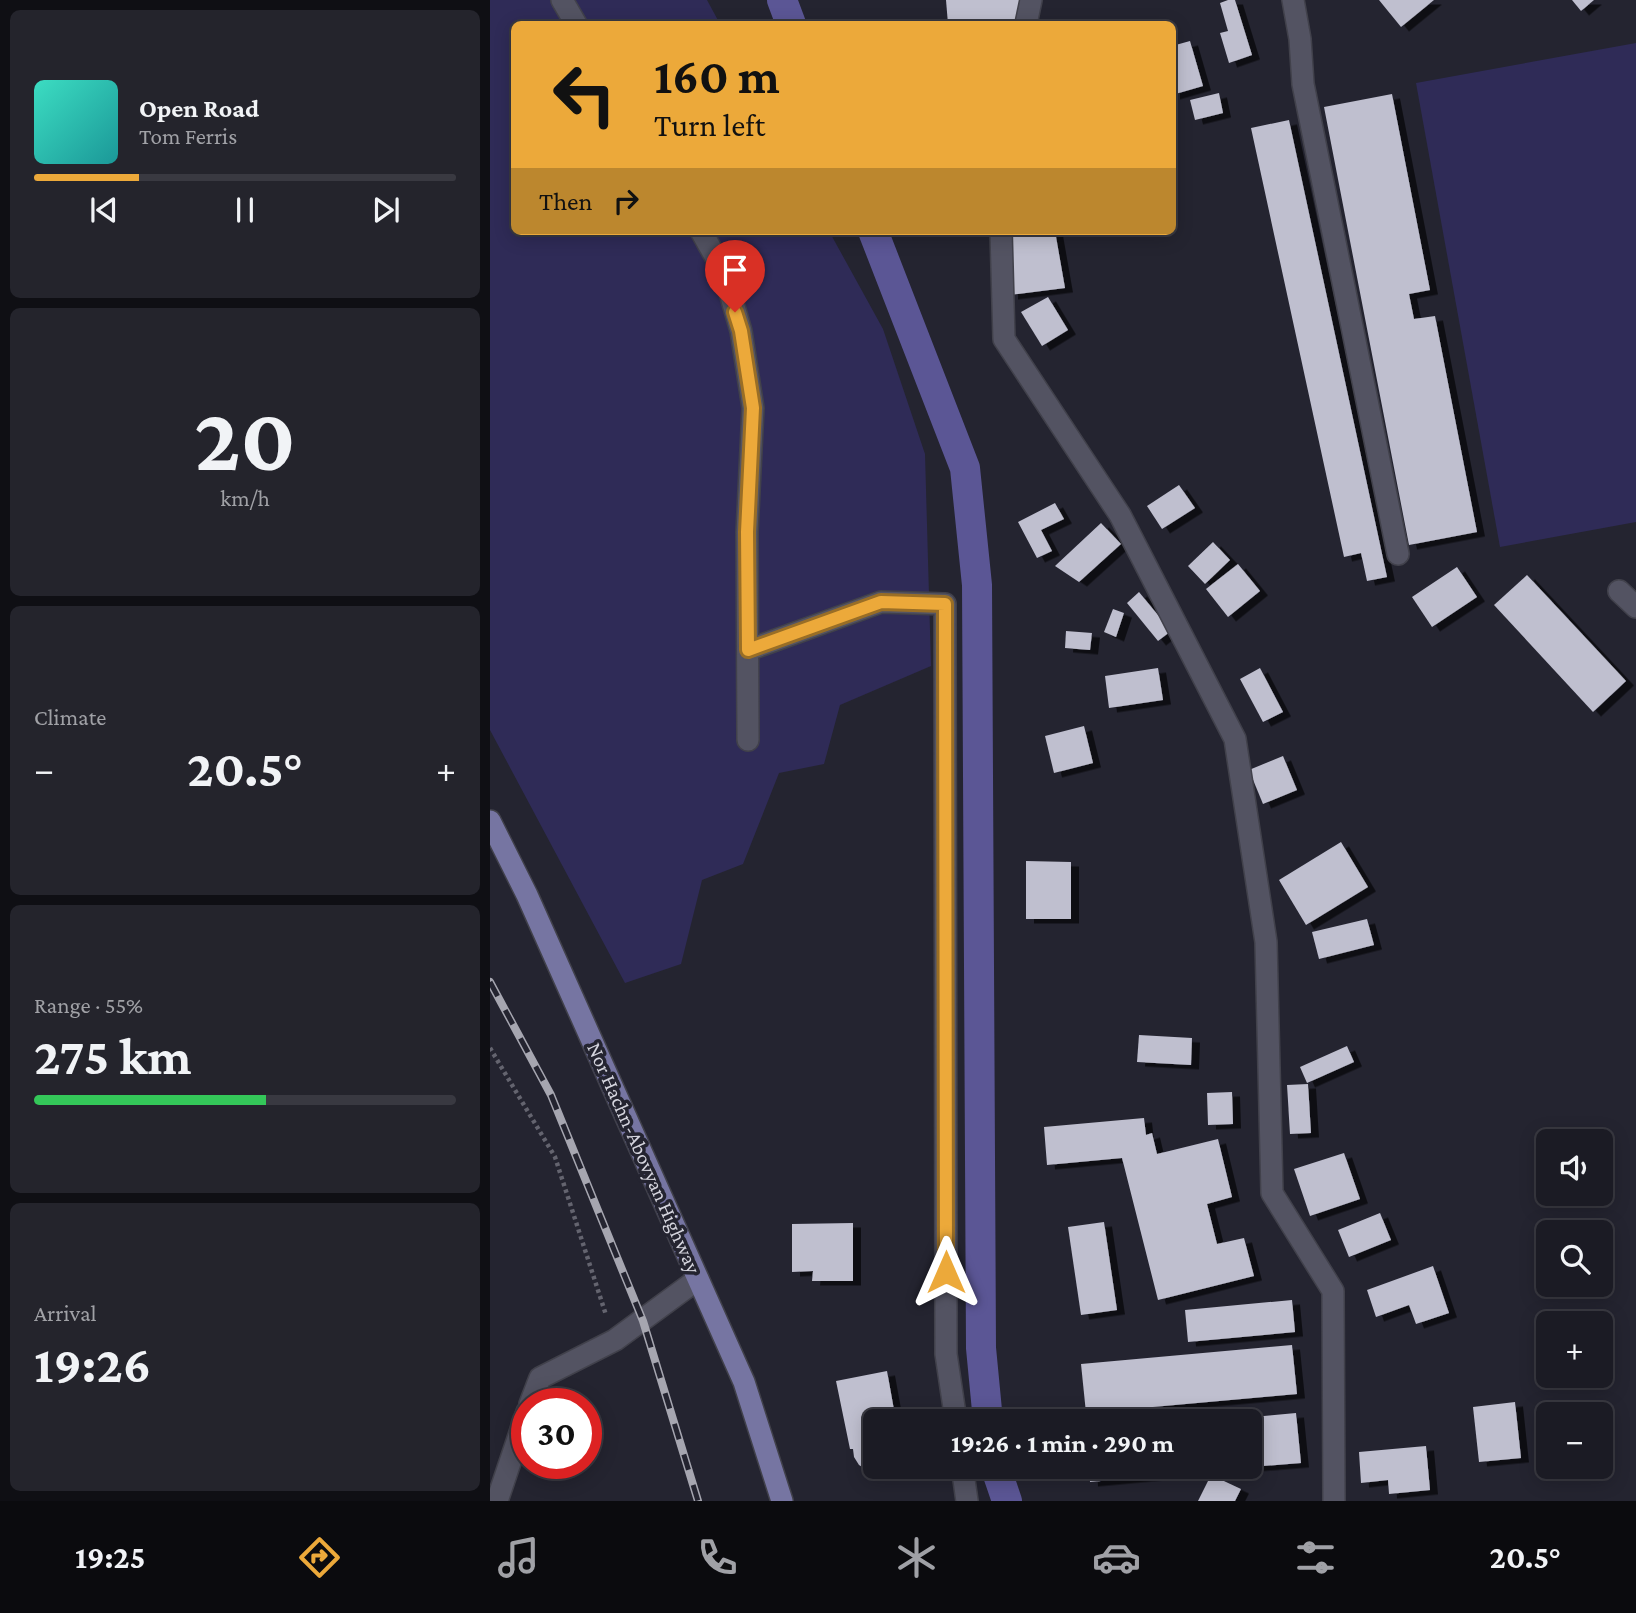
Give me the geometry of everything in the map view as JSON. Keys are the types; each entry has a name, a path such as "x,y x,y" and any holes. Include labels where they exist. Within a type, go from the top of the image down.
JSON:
{"main road":[{"name":"Nor Hachn-Abovyan Highway","path":"490,821 527,895 744,1382 782,1501"}],"street":[{"path":"562,0 574,21"},
{"path":"1027,21 1031,0"},
{"path":"1293,0 1300,39 1303,84 1398,554"},
{"path":"703,235 724,272 741,331 753,408 747,532 748,740"},
{"path":"1001,235 1003,339 1121,516 1235,739 1266,942 1272,1193 1333,1291 1334,1501"},
{"path":"1619,591 1636,607"},
{"path":"748,650 881,602 945,604 946,1340 955,1409"},
{"path":"536,1388 540,1378 615,1340 698,1279"},
{"path":"497,1501 511,1459"},
{"path":"964,1479 967,1501"}],"path":[{"path":"490,1048 555,1157 615,1340"}],"shaded area":[{"path":"490,0 707,0 718,21 511,21 511,235 831,235 883,329 925,454 931,666 840,705 824,764 779,773 743,864 702,880 681,964 625,983 490,730"},
{"path":"1636,43 1636,522 1500,547 1416,83"}],"building":[{"path":"946,0 1022,0 1017,21 948,21"},
{"path":"1235,0 1252,55 1229,63 1220,33 1228,31 1220,3"},
{"path":"1379,0 1434,0 1401,27"},
{"path":"1572,0 1594,0 1581,11"},
{"path":"1190,41 1203,86 1176,94 1176,45"},
{"path":"1219,93 1223,113 1195,120 1190,100"},
{"path":"1392,94 1430,290 1409,294 1414,319 1435,316 1477,532 1409,545 1324,107"},
{"path":"1289,120 1387,577 1367,581 1361,553 1344,557 1251,128"},
{"path":"1011,235 1056,235 1065,288 1010,295"},
{"path":"1048,297 1068,330 1042,346 1021,312"},
{"path":"1179,485 1195,508 1162,529 1147,506"},
{"path":"1055,503 1064,519 1041,530 1052,551 1037,558 1018,522"},
{"path":"1101,523 1121,544 1079,582 1055,566"},
{"path":"1213,542 1230,560 1205,584 1188,566"},
{"path":"1238,564 1260,591 1228,617 1206,589"},
{"path":"1457,567 1477,597 1432,627 1412,597"},
{"path":"1527,575 1626,681 1593,712 1494,605"},
{"path":"1139,592 1171,631 1158,641 1127,603"},
{"path":"1113,609 1124,613 1116,637 1104,632"},
{"path":"1066,631 1092,633 1090,650 1065,648"},
{"path":"1158,668 1163,700 1109,708 1105,676"},
{"path":"1260,668 1283,712 1263,722 1240,679"},
{"path":"1084,726 1093,763 1054,773 1045,736"},
{"path":"1283,756 1297,790 1263,804 1249,770"},
{"path":"1341,842 1368,887 1306,925 1279,880"},
{"path":"1026,861 1071,862 1071,919 1026,919"},
{"path":"1367,919 1374,945 1319,959 1312,932"},
{"path":"1139,1035 1192,1038 1191,1065 1137,1062"},
{"path":"1347,1046 1354,1062 1307,1083 1300,1067"},
{"path":"1308,1084 1311,1133 1290,1134 1287,1085"},
{"path":"1232,1092 1233,1124 1208,1125 1207,1093"},
{"path":"1144,1118 1146,1135 1152,1133 1157,1154 1218,1139 1232,1197 1207,1204 1217,1244 1244,1238 1254,1276 1158,1300 1122,1158 1047,1165 1044,1127"},
{"path":"1344,1153 1360,1199 1310,1216 1294,1169"},
{"path":"1380,1213 1391,1240 1349,1257 1338,1230"},
{"path":"1104,1222 1117,1310 1081,1315 1068,1227"},
{"path":"853,1223 853,1281 812,1281 813,1271 792,1272 792,1224"},
{"path":"1433,1266 1449,1313 1416,1324 1409,1305 1376,1317 1367,1290"},
{"path":"1292,1300 1295,1332 1188,1342 1185,1310"},
{"path":"1292,1345 1297,1394 1130,1409 1086,1409 1081,1364"},
{"path":"887,1371 894,1409 863,1409 863,1468 854,1457 853,1449 850,1449 836,1381"},
{"path":"1515,1402 1521,1458 1479,1462 1473,1407"},
{"path":"1296,1413 1301,1463 1262,1466 1262,1416"},
{"path":"1426,1446 1430,1490 1389,1494 1388,1480 1361,1483 1359,1452"},
{"path":"1090,1479 1122,1479 1090,1482"},
{"path":"1209,1479 1220,1479 1241,1489 1235,1501 1198,1501"}],"waterway":[{"path":"782,0 790,21"},
{"path":"875,235 965,468 977,585 981,1348 987,1409"},
{"path":"999,1479 1007,1501"}],"railway":[{"path":"490,982 551,1095 643,1321 698,1501"}],"route":[{"path":"735,312 741,331 753,408 747,532 748,650 881,602 945,604 946,1272"}]}
